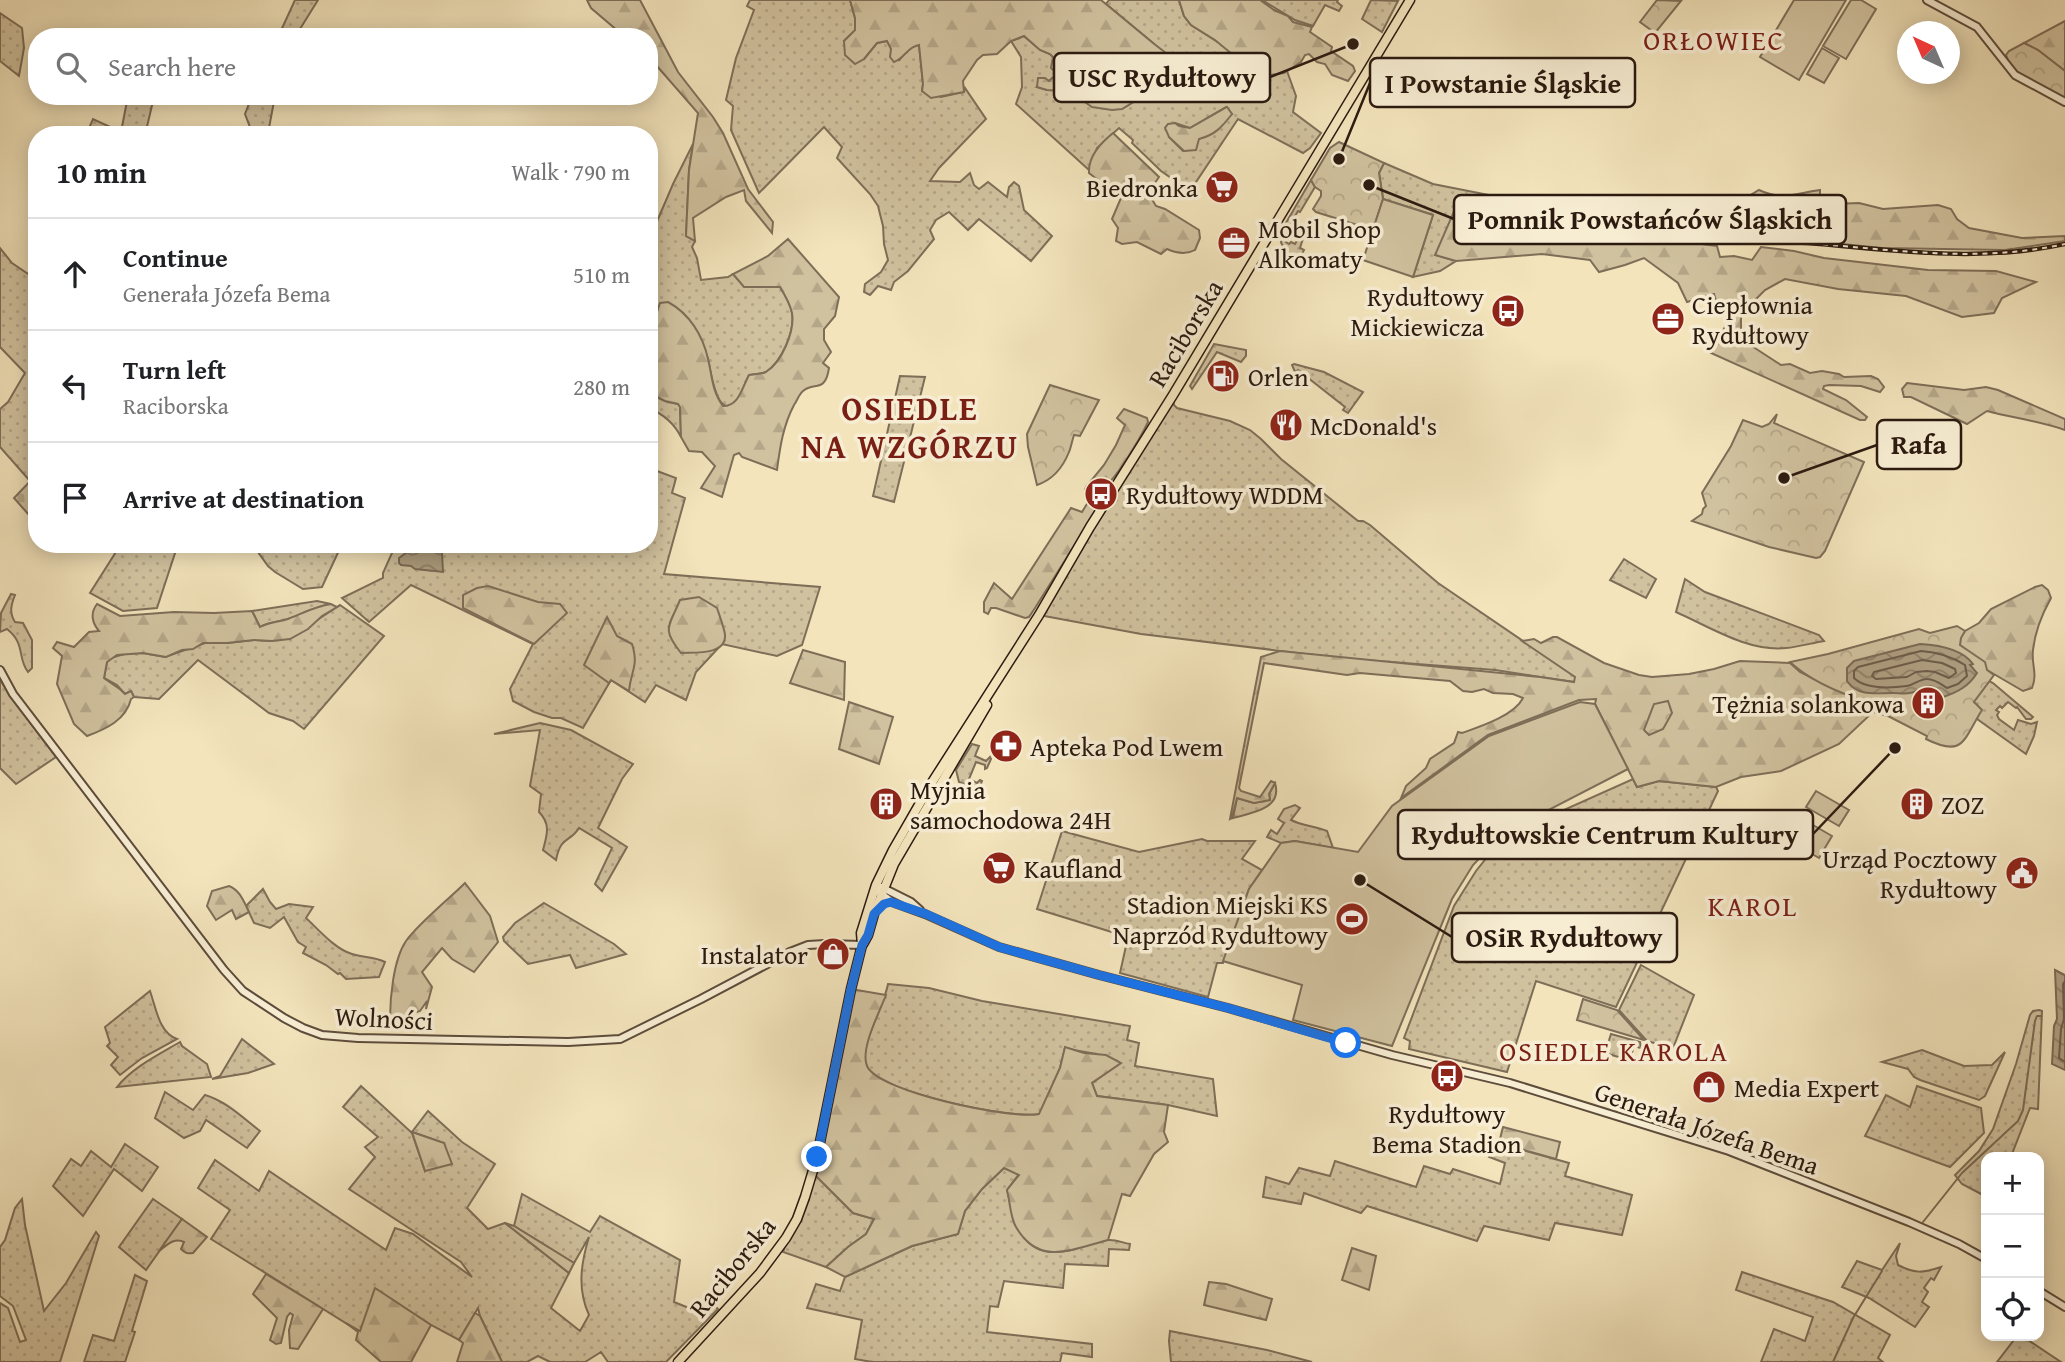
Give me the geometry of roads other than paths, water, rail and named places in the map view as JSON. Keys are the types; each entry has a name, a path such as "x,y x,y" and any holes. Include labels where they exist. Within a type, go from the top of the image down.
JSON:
{"main road":[{"name":"Raciborska","path":"862,945 868,935 892,850 995,686 1410,0"},
{"name":"Raciborska","path":"678,1362 760,1273 797,1219 815,1165 862,945 861,933 894,864 990,700 995,686"}],"street":[{"path":"1927,0 1977,27 2015,75 2065,103"},
{"name":"Wolności","path":"0,670 13,694 224,970 243,991 303,1028 322,1035 568,1042 620,1039 790,951 808,945 862,945"},
{"path":"888,877 895,894"},
{"name":"Generała Józefa Bema","path":"880,890 911,902 926,914"},
{"name":"Generała Józefa Bema","path":"880,890 891,902 926,914 999,947 1228,1008 1357,1046 1510,1083 1668,1131 1760,1163 1909,1222 1981,1256"},
{"path":"874,914 884,904 891,902"},
{"path":"2044,1294 2065,1307"}],"water":[{"path":"406,553 442,553 443,572 401,565 399,558"},
{"path":"1920,644 1956,651 1973,664 1970,665 1977,673 1963,688 1943,697 1929,686 1908,693 1868,693 1856,690 1847,681 1847,668 1854,661"},
{"path":"2055,970 2065,975 2065,1070 2052,1064 2054,1026 2057,1019"}],"waterway":[{"path":"1923,1222 1962,1173 2018,1121 2023,1110 2035,1021 2037,1016 2041,1016"},
{"path":"1833,1362 1853,1318 1882,1271"}],"railway":[{"path":"1733,240 1968,254 2032,250 2065,244"}],"place":[{"name":"USC Rydułtowy","path":"1353,44"},
{"name":"I Powstanie Śląskie","path":"1339,159"},
{"name":"Pomnik Powstańców Śląskich","path":"1369,185"},
{"name":"Biedronka","path":"1222,187"},
{"name":"Mobil Shop Alkomaty","path":"1234,243"},
{"name":"Rydułtowy Mickiewicza","path":"1508,311"},
{"name":"Ciepłownia Rydułtowy","path":"1668,319"},
{"name":"Orlen","path":"1223,376"},
{"name":"McDonald's","path":"1286,425"},
{"name":"Rafa","path":"1784,478"},
{"name":"Rydułtowy WDDM","path":"1101,494"},
{"name":"Tężnia solankowa","path":"1928,703"},
{"name":"Apteka Pod Lwem","path":"1006,746"},
{"name":"Rydułtowskie Centrum Kultury","path":"1895,748"},
{"name":"Myjnia samochodowa 24H","path":"886,804"},
{"name":"ZOZ","path":"1917,804"},
{"name":"Kaufland","path":"999,868"},
{"name":"Urząd Pocztowy Rydułtowy","path":"2022,873"},
{"name":"OSiR Rydułtowy","path":"1360,880"},
{"name":"Stadion Miejski KS Naprzód Rydułtowy","path":"1352,919"},
{"name":"Instalator","path":"833,954"},
{"name":"Rydułtowy Bema Stadion","path":"1447,1076"},
{"name":"Media Expert","path":"1709,1087"}],"district":[{"name":"ORŁOWIEC","path":"1714,39"},
{"name":"OSIEDLE NA WZGÓRZU","path":"910,427"},
{"name":"KAROL","path":"1753,905"},
{"name":"OSIEDLE KAROLA","path":"1614,1050"}]}
